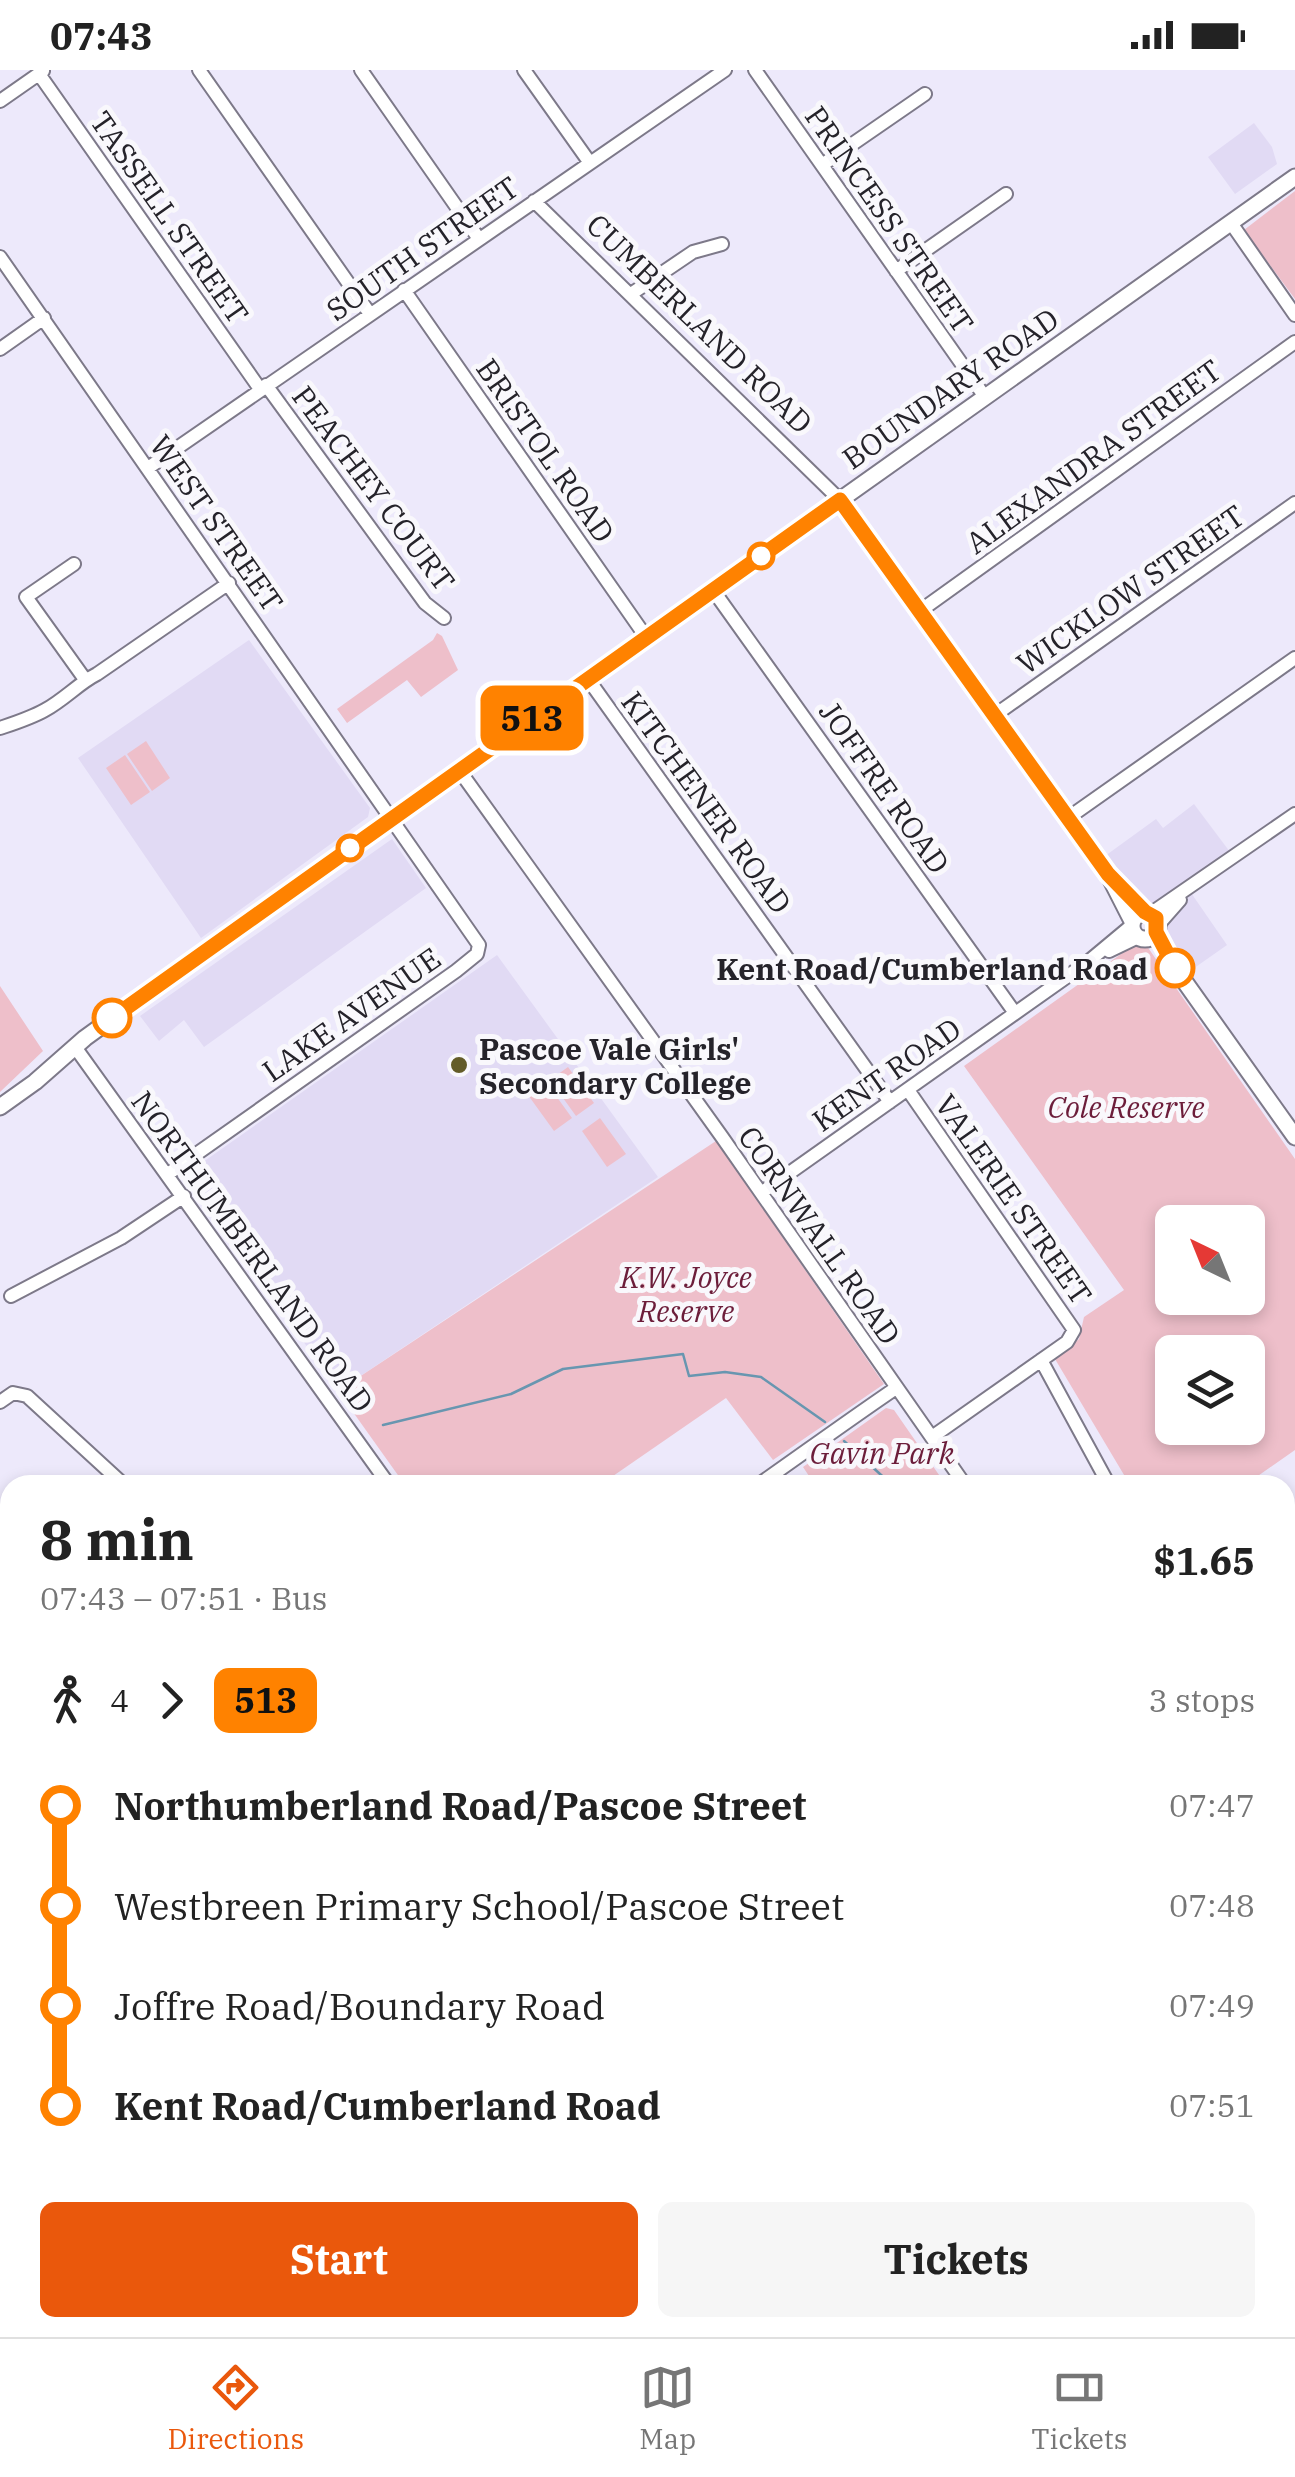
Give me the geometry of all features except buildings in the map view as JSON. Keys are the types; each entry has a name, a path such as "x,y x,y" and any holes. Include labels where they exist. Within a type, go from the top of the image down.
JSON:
{"main road":[{"name":"BOUNDARY ROAD","path":"0,1106 38,1080 75,1047 392,818 1295,178"},
{"name":"CUMBERLAND ROAD","path":"840,500 1295,1137"}],"street":[{"path":"198,70 370,314"},
{"path":"361,70 480,238"},
{"path":"524,70 590,163"},
{"name":"SOUTH STREET","path":"148,468 590,163 703,76 725,70"},
{"name":"PRINCESS STREET","path":"755,70 985,397"},
{"path":"0,101 43,71"},
{"name":"TASSELL STREET","path":"43,71 263,387"},
{"path":"822,165 924,94"},
{"path":"896,270 1006,194"},
{"name":"CUMBERLAND ROAD","path":"534,201 840,500"},
{"path":"1231,223 1295,314"},
{"path":"631,294 694,252 722,244"},
{"name":"WEST STREET","path":"0,257 392,818"},
{"name":"BRISTOL ROAD","path":"404,290 646,638"},
{"path":"0,349 44,318"},
{"name":"ALEXANDRA STREET","path":"920,611 1295,342"},
{"name":"PEACHEY COURT","path":"263,387 425,603 444,618"},
{"name":"WICKLOW STREET","path":"995,715 1295,503"},
{"path":"74,564 26,597 84,678"},
{"path":"0,728 47,710 75,690 84,678 97,674 229,583"},
{"name":"JOFFRE ROAD","path":"714,590 1015,1014"},
{"path":"1068,818 1295,658"},
{"name":"KITCHENER ROAD","path":"588,678 890,1102"},
{"name":"CORNWALL ROAD","path":"459,770 958,1475"},
{"name":"KENT ROAD","path":"760,1193 1144,926 1295,814"},
{"name":"LAKE AVENUE","path":"168,1174 476,954 479,945 475,937 392,818"},
{"name":"NORTHUMBERLAND ROAD","path":"75,1047 381,1475"},
{"name":"VALERIE STREET","path":"908,1090 1074,1330 1072,1338 1041,1360"},
{"path":"12,1296 121,1238 184,1196"},
{"path":"932,1437 1041,1360 1104,1475"},
{"path":"773,1475 808,1452 822,1436 896,1388"},
{"path":"0,1402 13,1393 28,1396 113,1475"}],"shaded area":[{"path":"1254,123 1272,147 1277,164 1235,194 1208,157"},
{"path":"249,640 370,808 368,817 201,938 78,758"},
{"path":"1194,804 1230,852 1187,887 1227,945 1190,971 1105,856 1156,819 1163,828"},
{"path":"392,839 426,888 204,1047 184,1020 159,1041 140,1016"},
{"name":"Pascoe Vale Girls' Secondary College","path":"497,955 658,1177 338,1391 186,1174"}],"green space":[{"path":"1295,191 1295,299 1244,230"},
{"path":"437,633 458,670 421,697 407,680 347,723 337,709 433,640"},
{"path":"146,741 170,778 152,791 127,754"},
{"path":"125,755 150,792 131,805 106,768"},
{"name":"Cole Reserve","path":"1142,939 1295,1159 1295,1450 1259,1475 1124,1475 1055,1359 1079,1339 1084,1317 1124,1290 964,1066"},
{"path":"0,986 43,1051 0,1092"},
{"path":"568,1067 594,1103 576,1116 550,1080"},
{"path":"546,1082 572,1118 554,1131 528,1095"},
{"path":"600,1118 626,1154 607,1167 582,1131"},
{"name":"K.W. Joyce Reserve","path":"716,1141 884,1384 773,1460 726,1398 614,1475 398,1475 338,1391"},
{"name":"Gavin Park","path":"886,1408 894,1410 939,1475 808,1475 803,1467"}],"waterway":[{"path":"383,1425 511,1394 563,1369 683,1354 689,1376 725,1372 761,1377 825,1422"},
{"path":"844,1441 881,1475"}],"bus line":[{"name":"513","path":"112,1018 840,500 1108,874 1145,912 1156,918 1156,932 1175,968"}],"place":[{"name":"Kent Road/Cumberland Road","path":"1175,968"},
{"name":"Pascoe Vale Girls' Secondary College","path":"459,1065"}]}
